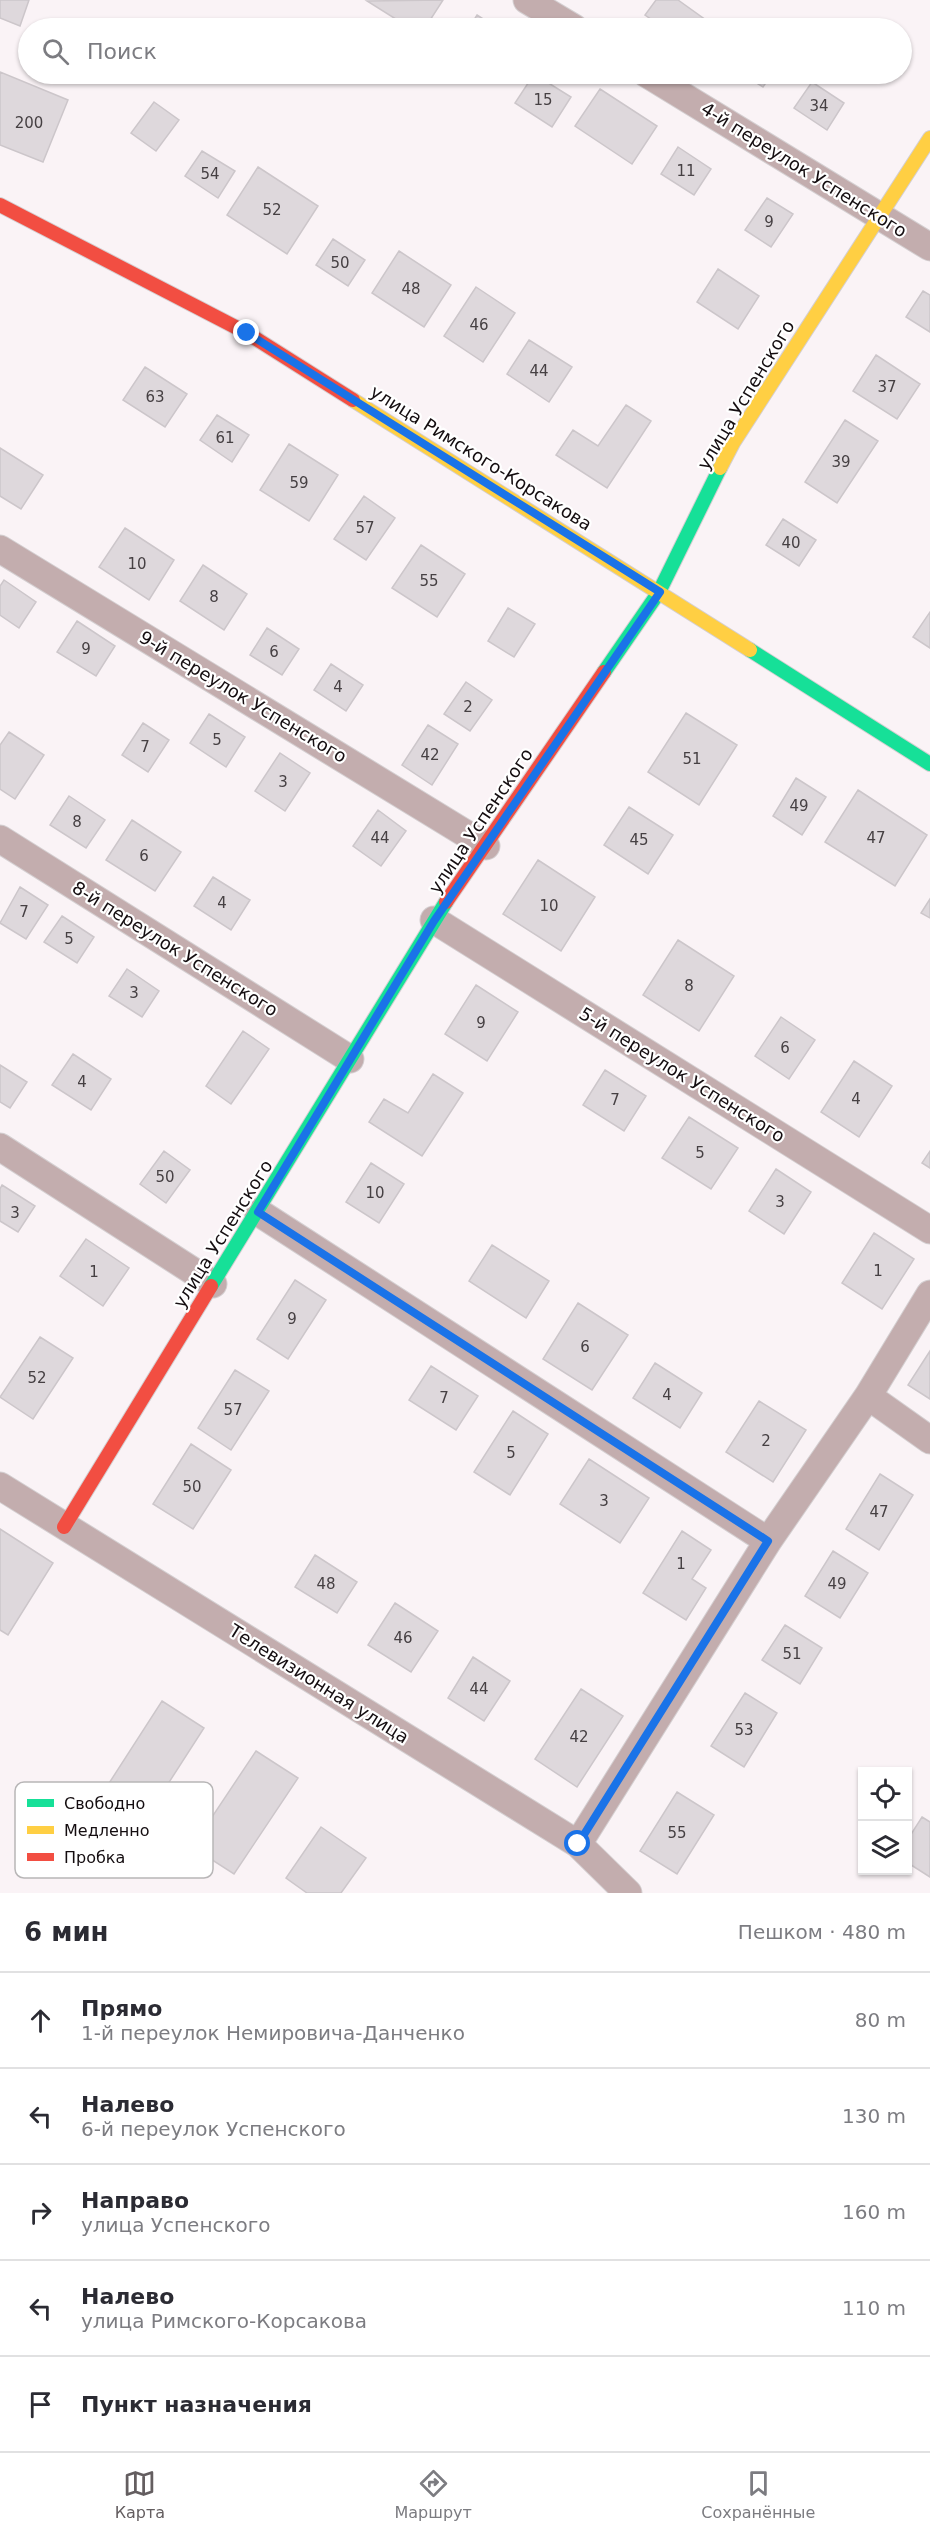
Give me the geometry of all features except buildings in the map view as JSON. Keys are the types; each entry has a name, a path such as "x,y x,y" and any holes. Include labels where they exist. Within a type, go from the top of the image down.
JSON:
{"street":[{"path":"527,0 557,18"},
{"name":"4-й переулок Успенского","path":"663,84 930,247"},
{"name":"улица Успенского","path":"64,1527 434,921 660,592 733,443 930,138"},
{"name":"улица Римского-Корсакова","path":"0,205 247,333 930,764"},
{"name":"9-й переулок Успенского","path":"0,549 486,846"},
{"name":"8-й переулок Успенского","path":"0,839 350,1059"},
{"name":"5-й переулок Успенского","path":"434,921 930,1230"},
{"path":"0,1147 213,1284"},
{"path":"258,1212 768,1541"},
{"path":"578,1844 768,1541 868,1396 930,1294"},
{"path":"868,1396 930,1440"},
{"name":"Телевизионная улица","path":"0,1486 578,1844 628,1893"}],"traffic: fast":[{"path":"604,672 659,592 720,468"},
{"path":"750,650 930,764"},
{"path":"211,1286 446,902"}],"traffic: slow":[{"path":"720,468 733,443 930,138"},
{"path":"353,400 750,650"}],"traffic: jam":[{"path":"0,205 247,333 353,400"},
{"path":"446,902 604,672"},
{"path":"64,1527 211,1286"}],"route":[{"path":"247,333 660,592 434,921 258,1212 768,1541 578,1844"}]}
